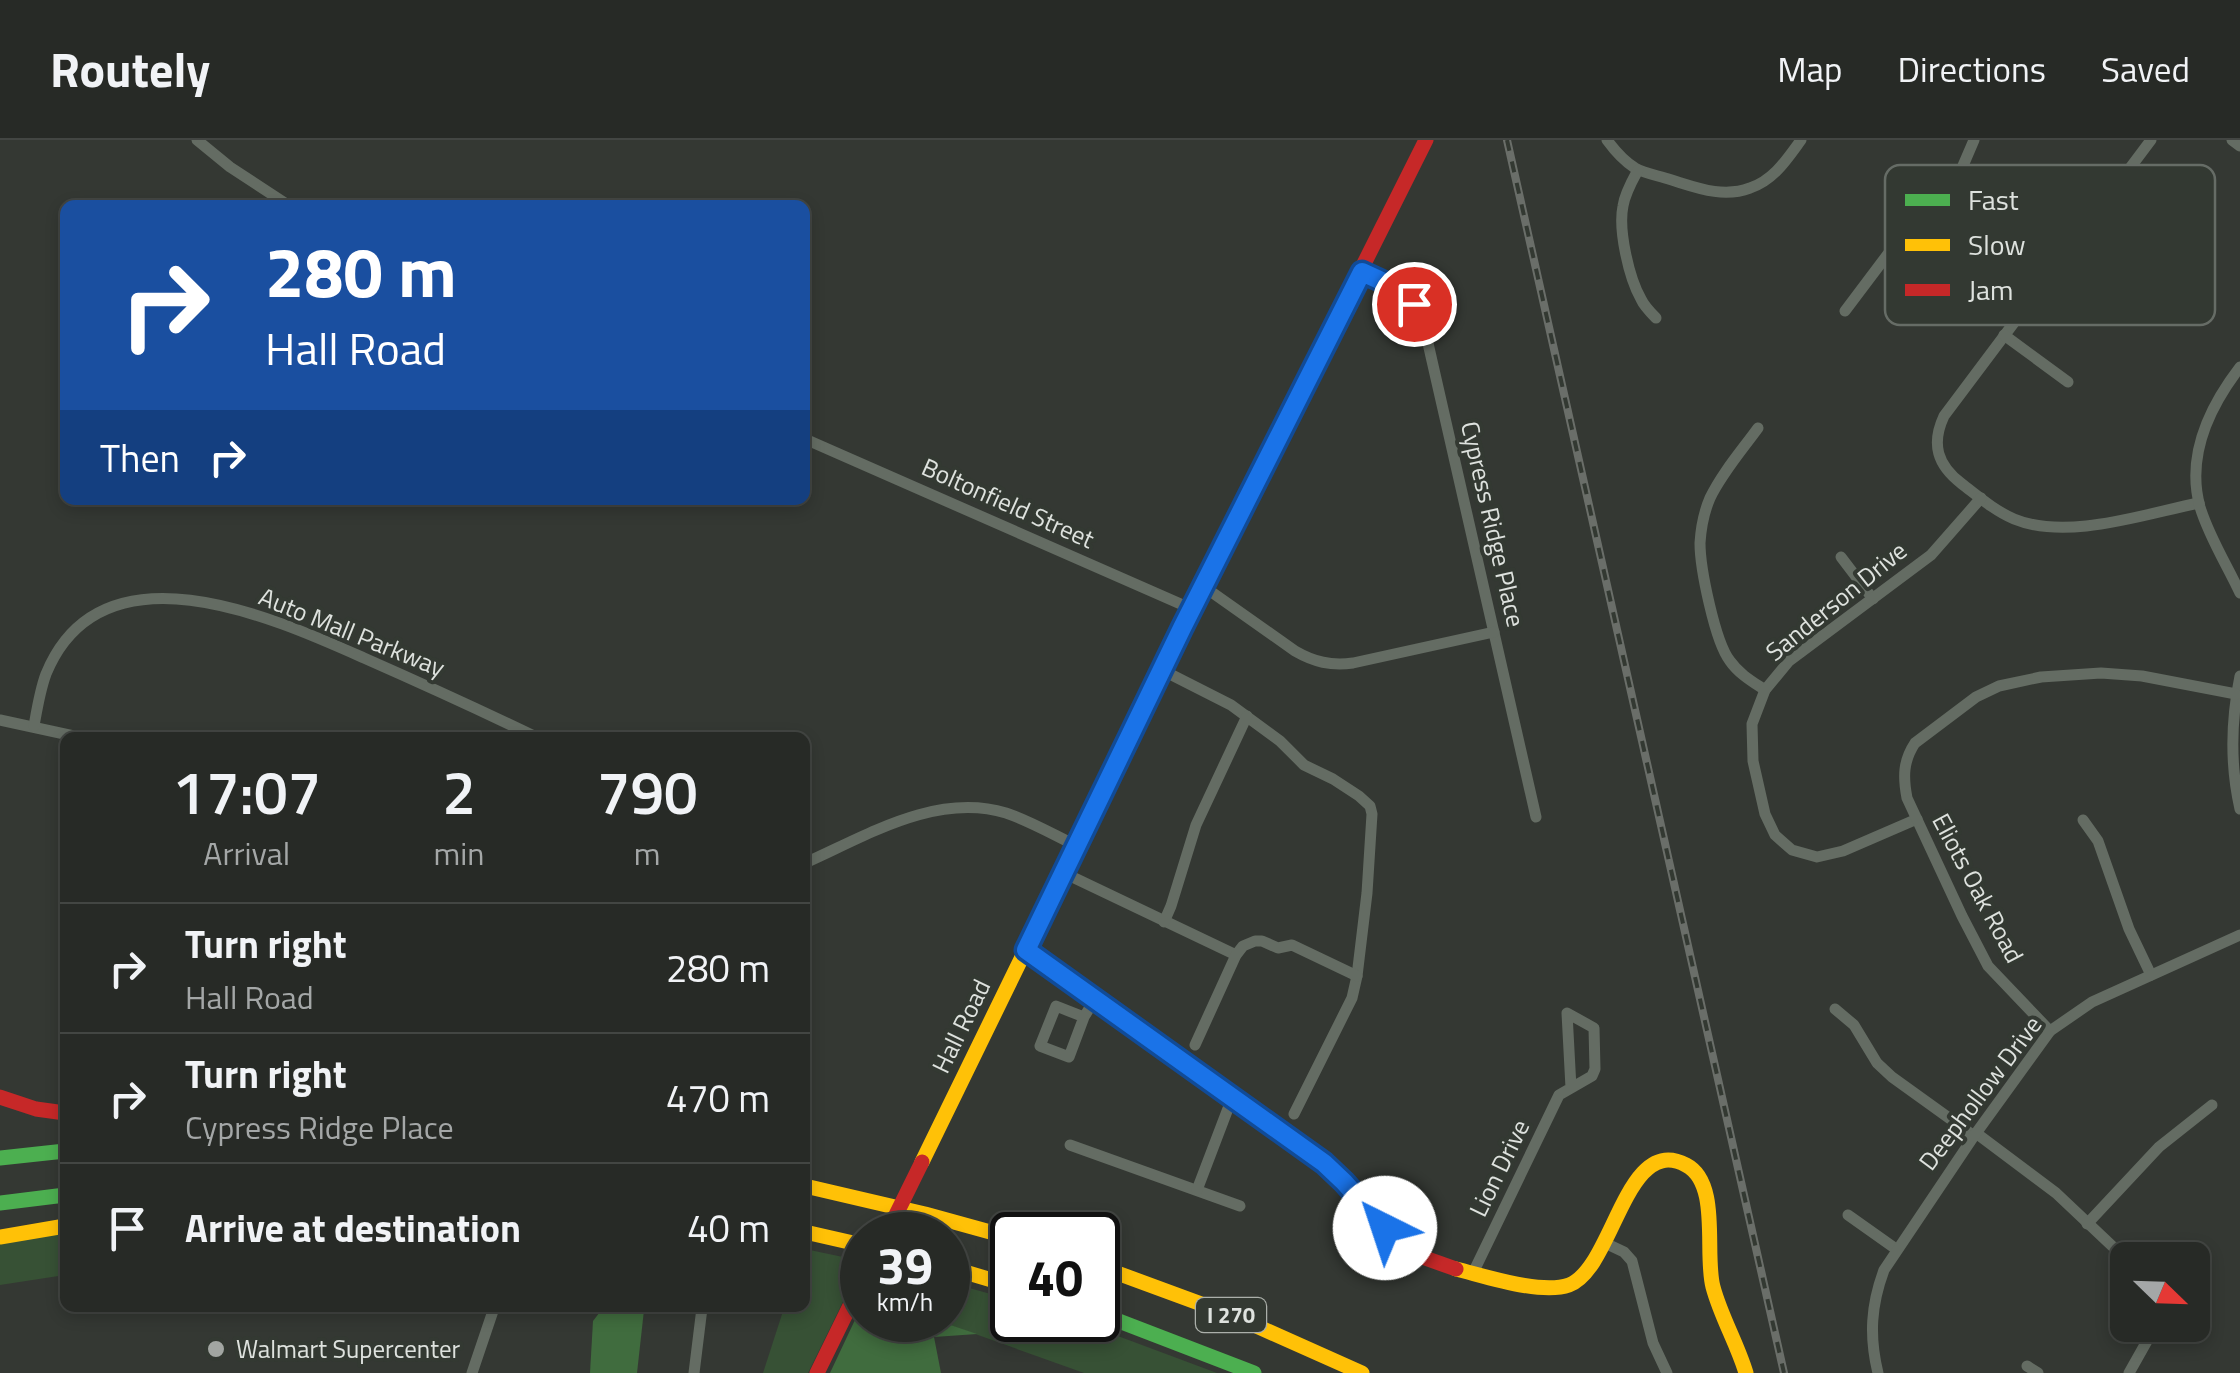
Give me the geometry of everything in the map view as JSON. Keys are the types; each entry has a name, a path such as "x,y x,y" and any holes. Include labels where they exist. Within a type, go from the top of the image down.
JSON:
{"main road":[{"name":"Hall Road","path":"897,1212 1426,140"},
{"path":"1026,950 1324,1163 1385,1228 1405,1246 1433,1262 1516,1282 1568,1285 1589,1272 1642,1171 1662,1162 1679,1162 1696,1172 1705,1190 1712,1284 1746,1373"},
{"path":"0,1097 60,1113"},
{"path":"0,1158 60,1151"},
{"path":"810,1187 990,1232"},
{"path":"0,1203 60,1196"},
{"path":"0,1236 60,1227"},
{"path":"810,1233 840,1240"},
{"name":"I 270","path":"1120,1274 1234,1316 1362,1373"},
{"name":"I 270","path":"1120,1321 1254,1373"},
{"path":"817,1373 840,1327"}],"street":[{"path":"197,140 280,200"},
{"path":"1608,140 1638,170 1708,191 1736,192 1773,175 1801,140"},
{"path":"1963,165 1974,140"},
{"path":"2133,165 2152,140"},
{"path":"2232,140 2240,146"},
{"path":"1638,170 1626,194 1622,230 1635,286 1642,304 1656,318"},
{"path":"1845,312 1885,258"},
{"name":"Cypress Ridge Place","path":"1362,272 1402,293 1422,317 1536,817"},
{"path":"2012,325 1937,430 1936,447 1952,476 2012,518 2048,528 2085,526 2199,503"},
{"path":"2004,336 2068,382"},
{"path":"2240,367 2205,424 2198,449 2199,503 2240,594"},
{"path":"1758,428 1710,498 1702,520 1700,545 1726,657 1765,690"},
{"name":"Boltonfield Street","path":"810,441 1192,609"},
{"name":"Sanderson Drive","path":"1917,819 1842,851 1817,857 1792,850 1775,835 1765,814 1753,761 1752,724 1765,690 1790,661 1931,555 1980,498"},
{"path":"1841,558 1873,599"},
{"path":"1203,586 1294,652 1323,663 1353,663 1494,632"},
{"name":"Auto Mall Parkway","path":"34,726 45,676 64,642 108,608 162,598 229,608 305,631 525,732"},
{"path":"1162,670 1232,705 1280,741 1304,765 1333,779 1370,806 1373,826 1351,1001 1294,1114"},
{"name":"Eliots Oak Road","path":"2050,1031 1988,966 1962,916 1907,798 1903,779 1911,748 1976,697 1999,686 2040,677 2101,673 2142,676 2236,694"},
{"path":"2240,676 2232,726 2240,809"},
{"path":"1164,922 1196,825 1247,716"},
{"path":"0,720 60,732"},
{"path":"810,861 900,821 955,807 1007,814 1077,846"},
{"path":"2083,820 2098,841 2129,929 2151,975"},
{"path":"1064,873 1236,955"},
{"name":"Deephollow Drive","path":"1878,1373 1871,1334 1872,1313 1884,1270 2050,1031 2092,1002 2240,935"},
{"path":"1194,1045 1243,946 1255,941 1278,948 1292,944 1357,976"},
{"path":"1084,1017 1056,1006 1040,1046 1068,1056 1095,1000"},
{"path":"1835,1010 1854,1026 1877,1063 1892,1077 2040,1180 2110,1245"},
{"name":"Lion Drive","path":"1473,1273 1560,1095 1592,1076 1595,1069 1594,1028 1567,1012 1570,1088"},
{"path":"1197,1190 1232,1098"},
{"path":"2087,1224 2159,1147 2212,1106"},
{"path":"1070,1145 1240,1206"},
{"path":"1848,1215 1896,1249"},
{"path":"1605,1243 1624,1252 1632,1261 1653,1343 1668,1373"},
{"path":"472,1373 493,1312"},
{"path":"694,1373 702,1312"},
{"path":"2128,1373 2146,1342"}],"green space":[{"path":"60,1232 60,1276 0,1285 0,1243"},
{"path":"810,1250 840,1256 840,1308 808,1373 763,1373 783,1312 810,1312"},
{"path":"970,1288 990,1294 990,1339 970,1332"},
{"path":"600,1312 644,1312 637,1373 590,1373 593,1321"},
{"path":"1120,1337 1217,1373 1084,1373 997,1342 1120,1342"},
{"path":"845,1342 935,1342 941,1373 830,1373"}],"railway":[{"path":"1507,140 1784,1373"}],"traffic: fast":[{"path":"0,1158 60,1152"},
{"path":"0,1203 60,1196"},
{"path":"1120,1321 1254,1373"}],"traffic: slow":[{"path":"922,1162 1233,525"},
{"path":"1456,1269 1529,1286 1569,1285 1584,1274 1598,1255 1634,1184 1648,1168 1665,1160 1686,1165 1704,1187 1713,1287 1746,1373"},
{"path":"810,1187 990,1232"},
{"path":"0,1237 60,1227"},
{"path":"810,1233 840,1240"},
{"path":"970,1274 990,1279"},
{"path":"1120,1274 1234,1316 1362,1373"}],"traffic: jam":[{"path":"1233,525 1426,140"},
{"path":"1027,950 1324,1163 1404,1245 1425,1258 1456,1269"},
{"path":"0,1097 60,1112"},
{"path":"897,1212 922,1162"},
{"path":"817,1373 840,1326"}],"place":[{"name":"Walmart Supercenter","path":"216,1349"}],"route":[{"path":"1385,1228 1324,1163 1026,950 1182,628 1362,272 1388,284 1414,304"}]}
